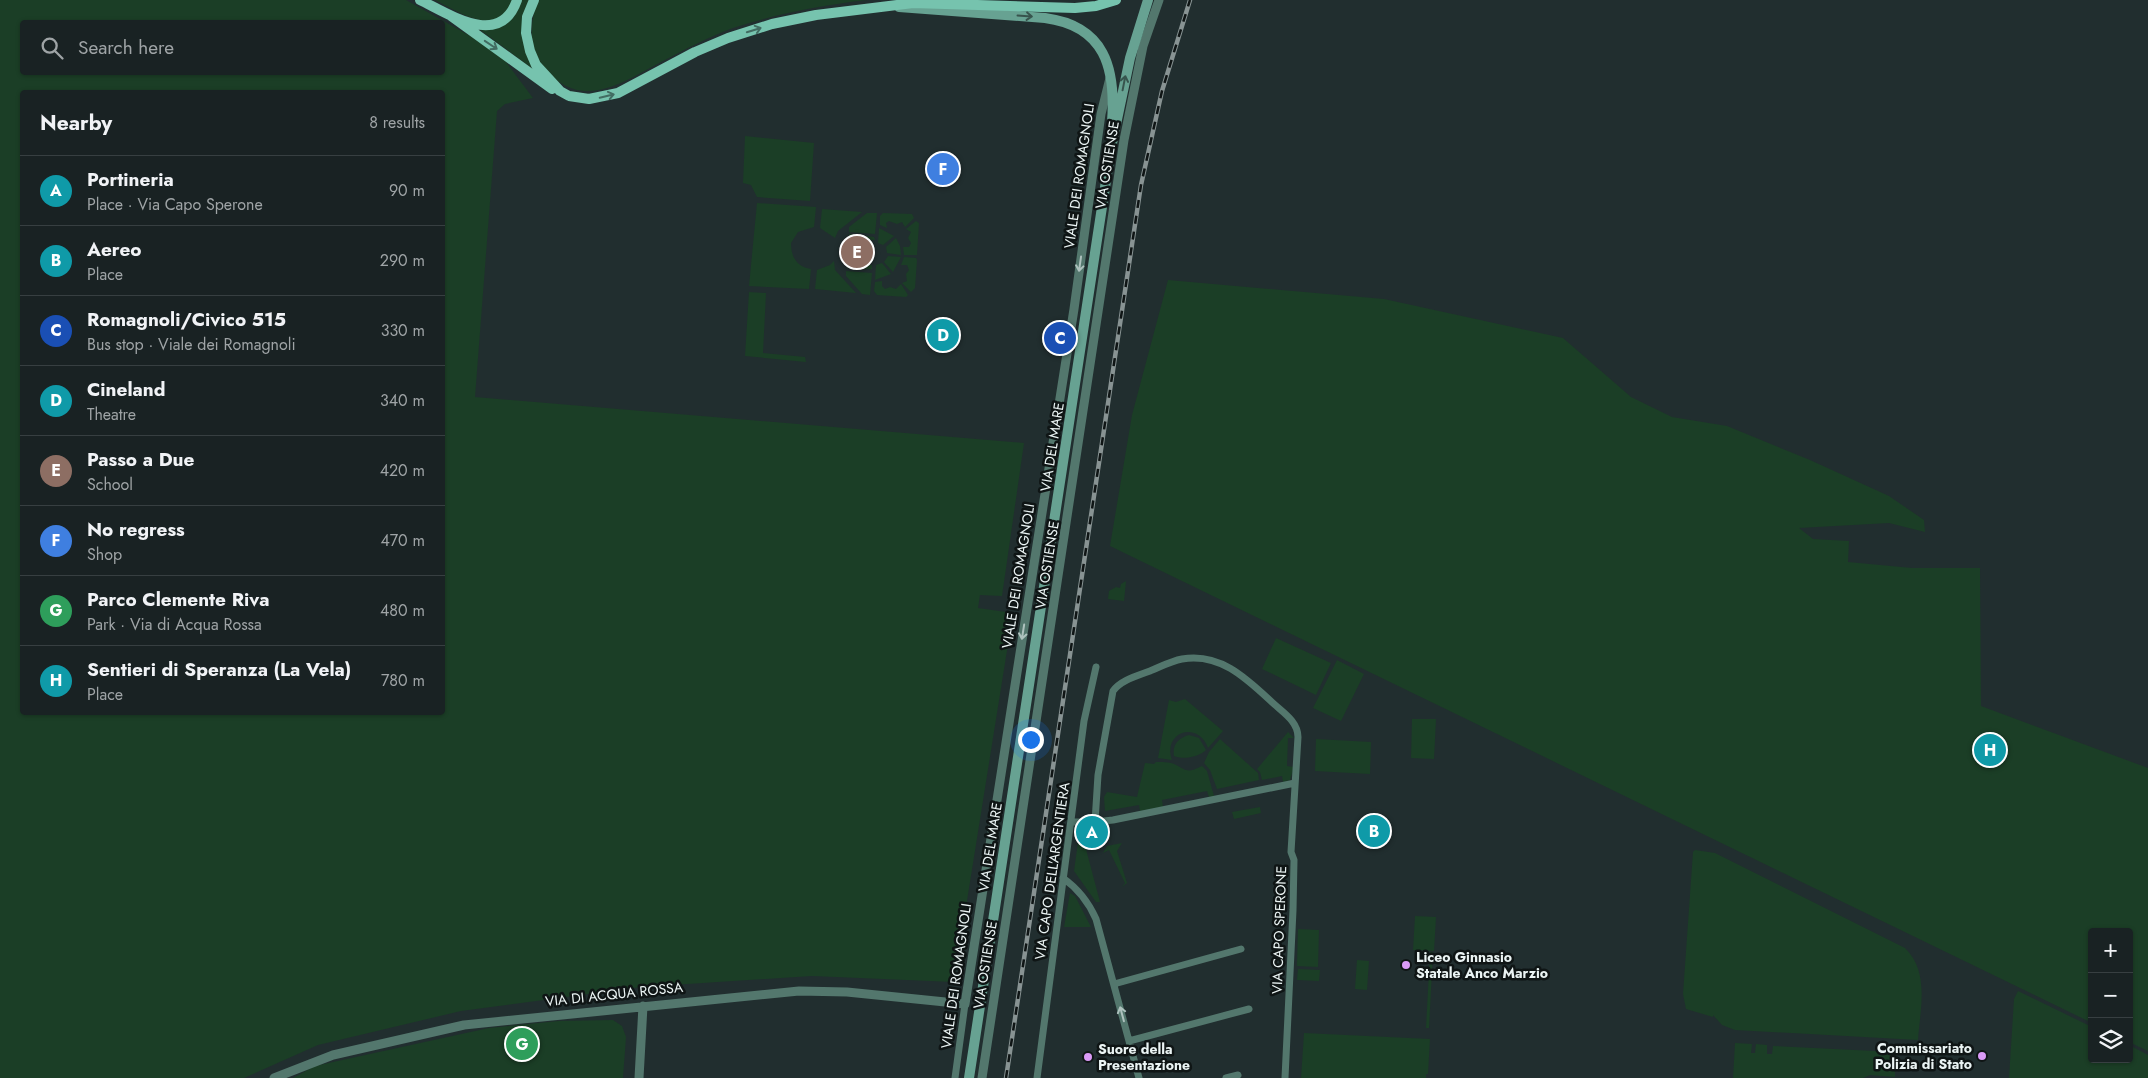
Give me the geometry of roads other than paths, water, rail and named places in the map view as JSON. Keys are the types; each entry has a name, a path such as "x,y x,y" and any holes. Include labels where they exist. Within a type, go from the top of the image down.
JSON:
{"main road":[{"path":"420,0 474,25 492,25 507,16 517,0"},
{"name":"VIALE DEI ROMAGNOLI","path":"534,0 527,21 529,47 541,72 560,91 580,99 595,99 609,96 631,87 711,44 751,30 816,15 913,3 1086,8 1116,0"},
{"name":"VIA DEL MARE","path":"969,1078 1111,148 1130,58 1148,0"},
{"name":"VIALE DEI ROMAGNOLI","path":"890,6 1045,18 1066,22 1081,28 1097,42 1108,63 1113,107 1111,148"},
{"path":"451,16 540,82 560,91"}],"street":[{"name":"VIA OSTIENSE","path":"982,1078 1124,140 1143,46 1159,0"},
{"name":"VIALE DEI ROMAGNOLI","path":"956,1078 965,1004 1073,319 1101,114 1110,78"},
{"name":"VIA CAPO SPERONE","path":"1095,822 1098,775 1113,691 1125,682 1183,659 1211,660 1230,667 1251,683 1291,720 1298,734 1291,852 1294,860 1293,910 1285,1078"},
{"name":"VIA CAPO DELL'ARGENTIERA","path":"1037,1078 1086,707 1096,668"},
{"path":"1071,822 1113,820 1295,783"},
{"path":"1063,878 1077,890 1093,913 1139,1078"},
{"path":"1114,984 1241,949"},
{"name":"VIA DI ACQUA ROSSA","path":"274,1078 333,1055 446,1028 505,1019 809,990 965,1004"},
{"path":"639,1078 643,1006"},
{"path":"1129,1040 1249,1010"},
{"path":"1226,1078 1238,1075"}],"railway":[{"path":"1006,1078 1141,185 1162,91 1190,0"}],"place":[{"name":"No regress","path":"943,169"},
{"name":"Passo a Due","path":"857,252"},
{"name":"Cineland","path":"943,335"},
{"name":"Romagnoli/Civico 515","path":"1060,338"},
{"name":"Sentieri di Speranza (La Vela)","path":"1990,750"},
{"name":"Aereo","path":"1374,831"},
{"name":"Portineria","path":"1092,832"},
{"name":"Liceo Ginnasio Statale Anco Marzio","path":"1406,965"},
{"name":"Parco Clemente Riva","path":"522,1044"},
{"name":"Commissariato Polizia di Stato","path":"1982,1056"},
{"name":"Suore della Presentazione","path":"1088,1057"}]}
